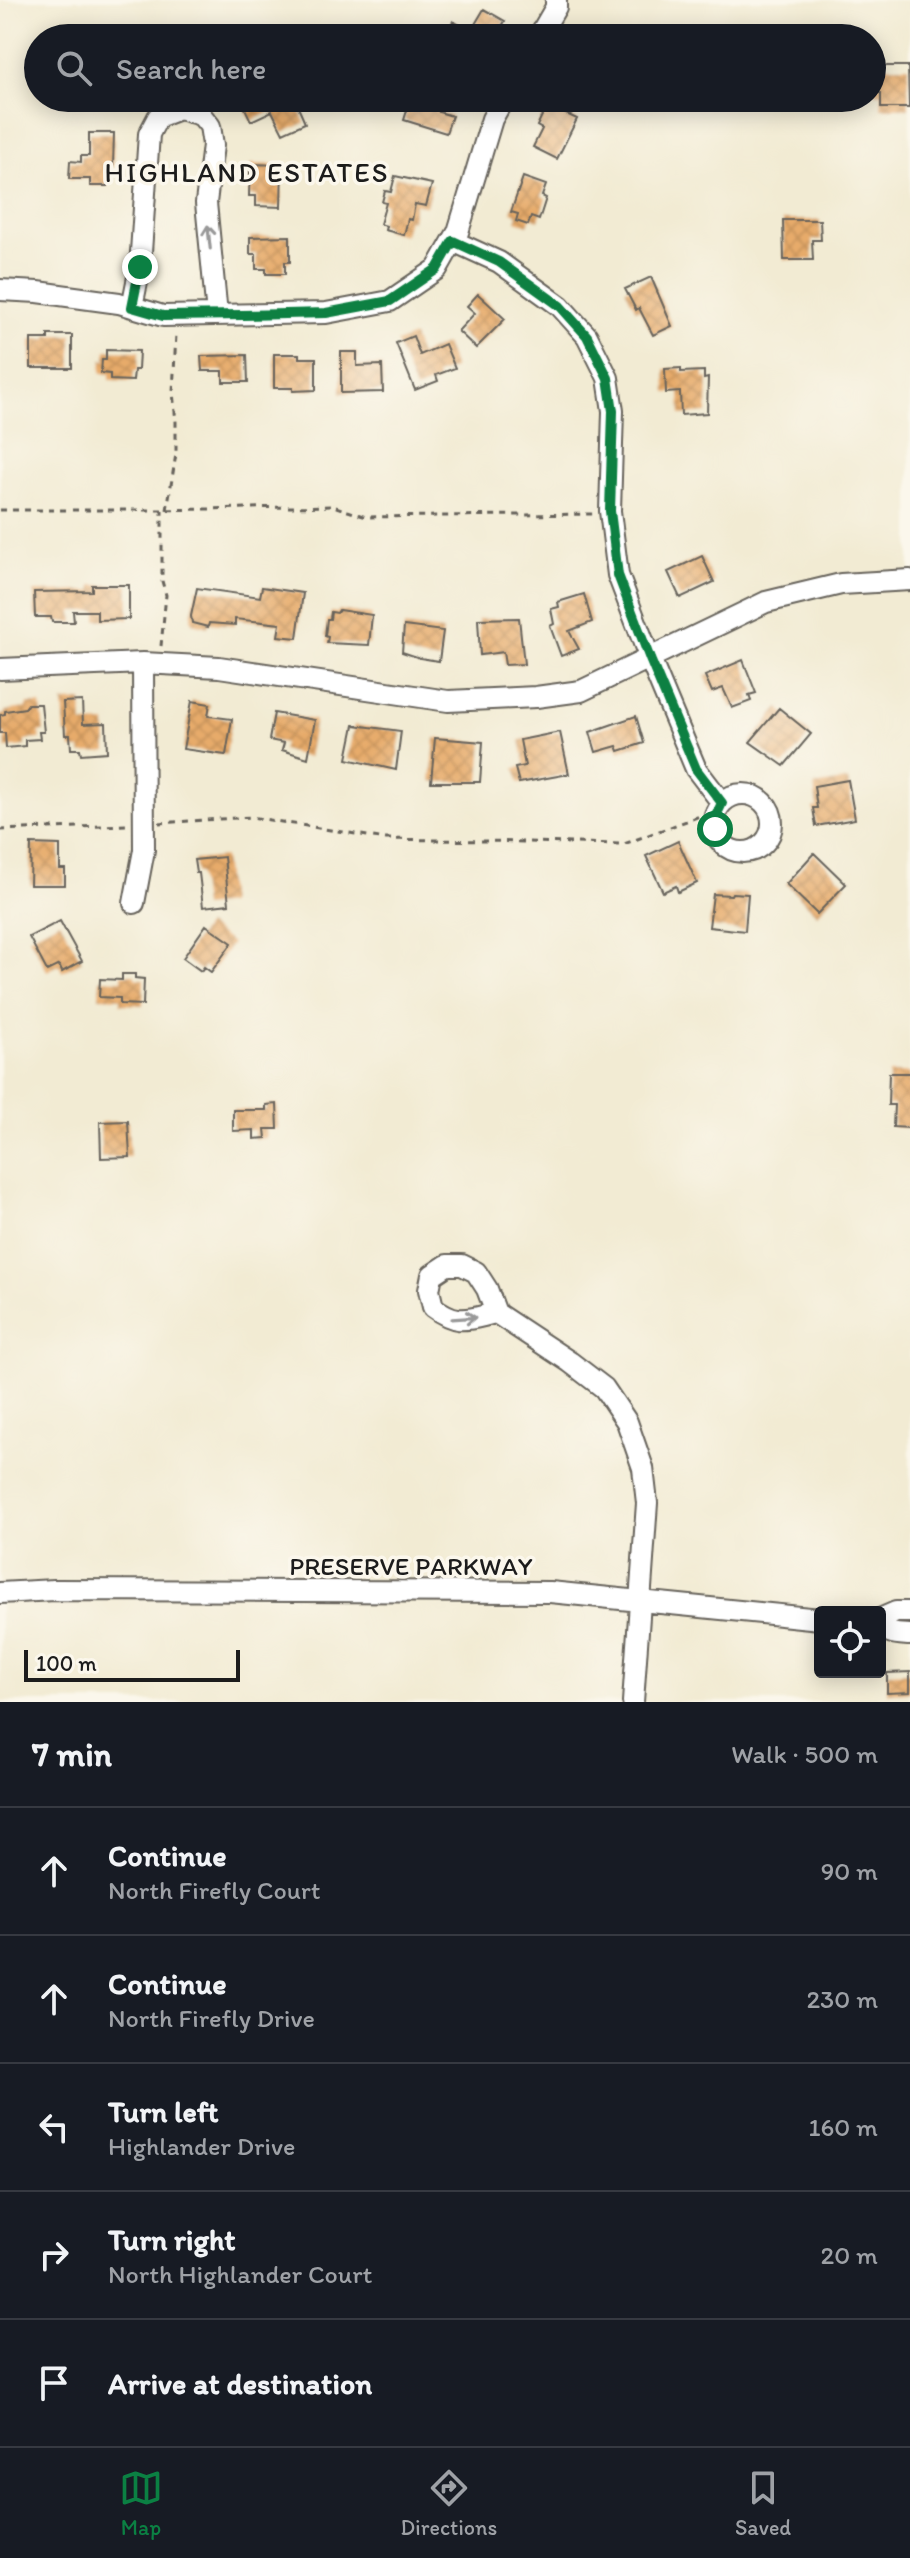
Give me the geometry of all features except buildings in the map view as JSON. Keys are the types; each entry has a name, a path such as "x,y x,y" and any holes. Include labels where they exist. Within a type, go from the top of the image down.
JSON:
{"street":[{"path":"546,24 556,7 556,0"},
{"path":"132,307 140,267 149,134 158,117 171,112"},
{"path":"190,112 201,115 210,126 213,145 206,203 217,315"},
{"path":"0,290 38,292 132,307 163,316 326,313 390,301 437,269 453,241 496,112"},
{"path":"453,241 499,262 560,306 587,336 608,378 611,400 611,514 618,575 696,769 719,808"},
{"path":"0,669 152,664 219,667 448,701 536,697 581,691 766,602 841,584 910,580"},
{"path":"134,903 144,850 152,664"},
{"path":"496,1313 604,1388 627,1422 643,1468 647,1503 633,1702"},
{"name":"PRESERVE PARKWAY","path":"0,1593 54,1590 550,1592 814,1619"},
{"path":"886,1618 896,1612 910,1612"},
{"path":"886,1631 910,1635"}],"path":[{"path":"152,664 166,595 162,581 165,510 176,454 173,392 176,334"},
{"path":"0,510 333,506 366,517 611,514"},
{"path":"0,830 251,817 386,839 624,844 719,808"}],"district":[{"name":"HIGHLAND ESTATES","path":"247,172"}],"route":[{"path":"140,267 132,307 163,316 326,313 390,301 437,269 453,241 499,262 560,306 587,336 608,378 613,411 610,511 618,575 696,769 722,803 714,820 715,829"}]}
